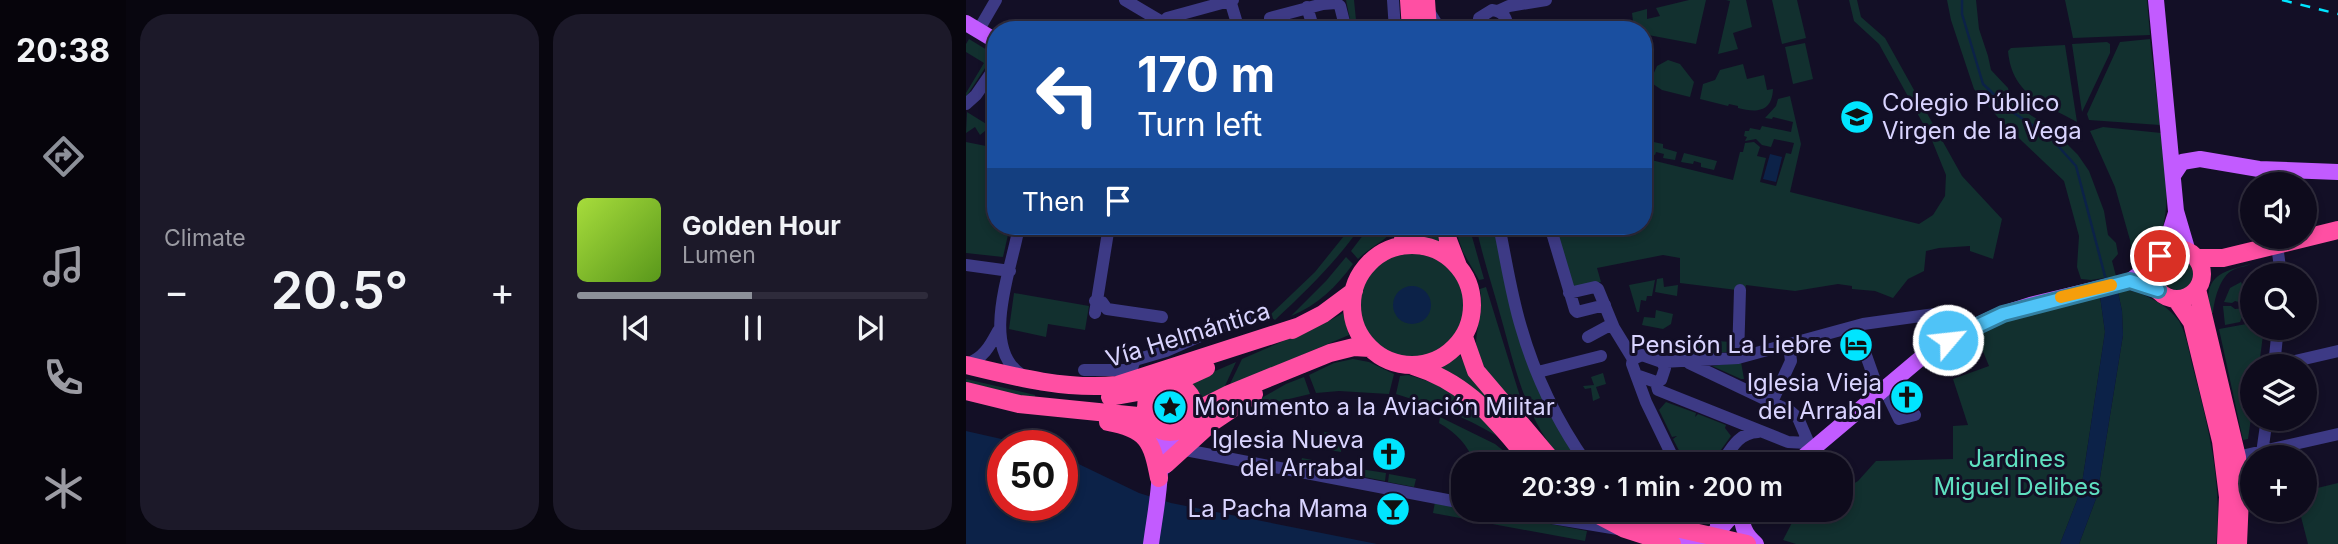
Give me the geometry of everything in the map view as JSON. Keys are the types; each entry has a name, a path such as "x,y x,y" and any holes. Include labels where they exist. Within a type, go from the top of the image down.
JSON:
{"highway":[{"path":"1414,21 1420,2"},
{"path":"1420,2 1425,21"},
{"path":"2317,235 2338,230"},
{"path":"1400,246 1406,235"},
{"path":"1413,366 1442,358 1464,337 1469,325 1472,300 1470,287 1458,266 1447,235"},
{"path":"1458,266 1432,248 1416,245 1390,249 1371,261 1363,270 1353,291 1352,312 1358,331 1370,348 1388,361 1428,370 1477,400 1522,452"},
{"path":"2223,258 2188,297 2176,299 2166,296 2158,290 2152,275 2160,257 2175,250 2192,255 2223,258 2260,249"},
{"path":"2192,255 2201,266 2200,283 2237,457 2241,497 2238,544"},
{"name":"Vía Helmántica","path":"966,372 1040,390 1101,397 1128,395 1163,386 1300,326 1336,305 1353,291"},
{"path":"2176,299 2192,322 2219,432 2228,497 2225,544"},
{"name":"Vía Helmántica","path":"966,365 1028,379 1086,386 1117,385 1300,326"},
{"path":"1464,337 1476,371 1545,452"},
{"path":"1019,404 1138,416 1172,432 1187,426 1194,415 1229,394 1340,350 1370,348"},
{"path":"1161,476 1180,449 1234,406 1305,364"},
{"path":"1152,423 1147,403 1163,386 1181,386 1189,392 1194,402 1194,415"},
{"path":"966,391 1129,427 1141,433 1150,443 1161,476"},
{"path":"1612,522 1651,539 1672,544"},
{"path":"1652,522 1702,531 1747,544"}],"main road":[{"path":"2156,0 2176,211 2192,255"},
{"path":"2169,134 2186,152 2207,160 2259,169 2338,172"},
{"path":"2174,179 2182,162 2207,160"},
{"path":"1805,452 1922,357 1958,334 2003,314 2125,282 2160,257 2176,211"},
{"path":"2125,282 2158,290"},
{"path":"1152,423 1160,452 1161,476"},
{"path":"1150,544 1161,476 1173,443 1181,430"},
{"path":"1651,539 1670,537 1696,543 1704,541 1702,531 1719,522"},
{"path":"1740,522 1746,536 1756,544"}],"street":[{"path":"972,27 996,0"},
{"path":"1125,0 1152,21"},
{"path":"1164,21 1231,0 1237,21"},
{"path":"1393,0 1394,21"},
{"path":"1420,2 1434,21"},
{"path":"1478,21 1482,14 1501,14 1534,2"},
{"path":"1270,18 1307,7 1339,3 1344,21"},
{"path":"1307,7 1311,21"},
{"path":"966,104 987,79"},
{"path":"1017,235 999,331 1006,361 1028,379"},
{"path":"1107,235 1095,307 1102,302 1107,309 1162,317"},
{"path":"1501,235 1521,327 1538,372 1568,437 1579,452"},
{"path":"1553,235 1577,312 1605,305"},
{"path":"966,265 1010,271"},
{"path":"1569,293 1595,287 1612,324 1633,359 1632,364 1646,402 1668,452"},
{"path":"1738,358 1740,290"},
{"path":"1633,359 1642,355 1662,362 1738,358 1856,327 1943,314 1950,317 1958,334"},
{"path":"1084,370 1130,370 1135,360 1166,351 1239,319 1245,319"},
{"path":"1588,337 1612,324"},
{"path":"1856,327 1882,390 1899,419 1915,415"},
{"path":"966,365 984,353 999,331"},
{"path":"1772,402 1791,361 1788,345"},
{"path":"2317,356 2338,351"},
{"path":"1538,372 1601,356"},
{"path":"1646,402 1664,374 1662,362"},
{"path":"1687,362 1795,414 1804,452"},
{"path":"1636,375 1758,432 1788,442 1803,452"},
{"path":"1737,421 1739,438"},
{"path":"1729,452 1739,438 1748,432 1758,432"},
{"path":"2292,445 2338,433"},
{"path":"1180,449 1451,501"},
{"path":"1581,522 1625,529"},
{"path":"1693,522 1702,531"}],"green space":[{"path":"1346,0 1354,0 1356,21 1350,21"},
{"path":"1689,0 1706,0 1696,44 1652,36 1652,21 1633,21 1632,13 1647,9 1647,19 1660,16 1656,8"},
{"path":"1726,0 1746,0 1752,27 1733,33 1738,49 1718,54 1730,1"},
{"path":"1772,0 1797,0 1806,38 1782,44"},
{"path":"1849,0 1857,0 1861,17 1885,38 1962,176 2002,219 1993,259 1970,251 1970,246 1926,251 1924,271 1908,279 1893,298 1875,291 1852,289 1852,286 1838,284 1795,291 1746,285 1745,291 1680,283 1680,258 1663,255 1597,268 1601,282 1573,287 1558,235 1652,235 1652,160 1733,180 1740,152 1743,152 1745,143 1754,142 1760,147 1757,156 1766,158 1760,182 1776,186 1786,153 1791,154 1794,143 1774,139 1771,147 1762,145 1756,139 1745,141 1747,137 1744,136 1745,131 1750,128 1760,130 1762,126 1791,132 1793,122 1773,117 1765,118 1776,106 1778,99 1790,96 1801,144 1790,192 1919,224 1933,215 1945,196 1946,175 1931,138 1879,44 1854,21"},
{"path":"1947,0 1976,0 1979,29 1991,70 2008,88 2011,100 2050,127 2078,155 2089,171 2104,211 2108,235 2116,243 2118,254 2112,261 2116,276 2081,279 2077,267 2079,236 2064,181 2001,121 1974,89"},
{"path":"2065,0 2147,0 2150,35 2073,38"},
{"path":"969,39 987,50 987,65 966,97 984,63 966,52"},
{"path":"2150,39 2160,125 2089,120 2087,114 2120,42"},
{"path":"1805,43 1813,79 1793,84 1785,47"},
{"path":"2072,44 2110,44 2110,53 2082,112"},
{"path":"2065,45 2077,122 2042,103 2023,88 2011,66 2008,51 2011,48"},
{"path":"1668,60 1680,64 1694,82 1690,97 1662,90 1653,84 1652,87 1652,77 1657,66"},
{"path":"1743,64 1747,79 1764,75 1767,90 1773,89 1770,102 1766,106 1751,110 1700,99 1703,84 1715,80 1720,70"},
{"path":"967,112 987,124 987,134 985,131 980,135 975,127 966,133"},
{"path":"2103,127 2161,133 2166,188 2164,224 2148,255 2133,267 2130,240 2115,187 2090,131"},
{"path":"966,142 987,146 987,235 1008,235 1003,257 966,253"},
{"path":"1652,142 1677,152 1675,160 1663,158 1664,154 1656,152 1655,155 1652,154"},
{"path":"1684,153 1717,161 1714,170 1701,167 1701,163 1694,161 1693,164 1681,162"},
{"path":"1345,235 1354,235 1321,275 1275,320 1269,316 1315,272"},
{"path":"1363,235 1388,235 1358,259 1351,251"},
{"path":"1440,235 1442,243 1418,236"},
{"path":"1457,235 1472,235 1484,279 1479,280 1463,252"},
{"path":"1478,235 1497,235 1539,381 1551,411 1573,452 1556,452 1553,448 1532,413 1517,374"},
{"path":"1412,253 1432,257 1449,268 1460,285 1464,305 1460,325 1449,342 1432,353 1412,357 1392,353 1375,342 1364,325 1360,305 1364,285 1375,268 1392,257"},
{"path":"1346,257 1353,264 1340,280 1318,301 1291,316 1326,281"},
{"path":"2178,258 2190,262 2194,274 2190,286 2178,290 2166,286 2162,274 2166,262"},
{"path":"2240,267 2228,273 2221,283 2213,313 2210,313 2208,301 2211,284 2230,270"},
{"path":"1663,278 1664,287 1678,285 1677,296 1655,292 1657,279"},
{"path":"1655,280 1652,296 1647,296 1646,301 1641,300 1637,312 1629,285"},
{"path":"2240,283 2240,302 2224,302 2230,288"},
{"path":"1486,287 1527,419 1488,373 1478,352 1476,343 1481,310 1480,289"},
{"path":"2124,290 2147,296 2162,305 2175,315 2184,332 2213,455 2218,522 2216,544 2079,544 2097,496 2123,335 2118,292"},
{"path":"1014,293 1089,306 1085,330 1048,324 1046,337 1009,329"},
{"name":"Jardines Miguel Delibes","path":"2100,296 2105,332 2081,490 2060,544 1796,544 1783,540 1792,522 1853,522 1853,484 1876,461 1953,459 1953,426 1968,425 1953,379 1989,366 1975,332 2019,316"},
{"path":"2223,306 2240,309 2240,322 2225,325"},
{"path":"1656,310 1673,314 1671,324 1663,329 1642,325 1644,317 1655,318"},
{"path":"1343,313 1349,335 1229,386 1242,359"},
{"path":"2240,325 2240,340 2262,340 2261,354 2240,354 2240,426 2219,329"},
{"path":"1684,339 1732,342 1730,352 1682,355"},
{"path":"1459,354 1471,375 1512,426 1440,367"},
{"path":"1353,359 1369,362 1394,374 1389,394 1339,391 1316,393 1309,375 1334,363"},
{"path":"1236,362 1224,388 1201,398 1190,382"},
{"path":"1741,362 1744,379 1712,366"},
{"path":"1603,373 1606,384 1596,387 1600,398 1593,401 1591,388 1585,389 1583,386 1594,385 1591,377"},
{"path":"1408,375 1435,384 1458,397 1479,414 1497,436 1448,412 1396,394 1400,376"},
{"path":"1304,377 1310,394 1239,411 1286,384"},
{"path":"966,379 1035,395 1035,399 966,382"},
{"path":"1170,393 1180,397 1184,407 1180,417 1170,421 1160,417 1156,407 1160,397"},
{"path":"1666,402 1696,413 1695,417 1698,414 1726,425 1725,428 1731,436 1719,452 1680,452 1673,439 1677,436 1672,437 1659,410"},
{"path":"1440,417 1495,444 1505,452 1469,452 1461,440 1439,423"},
{"path":"2241,431 2249,431 2248,439 2243,440"},
{"path":"1325,432 1344,435 1341,452 1294,444 1295,437 1314,439"},
{"path":"1302,458 1328,463 1327,471 1300,466"},
{"path":"1360,469 1386,473 1385,481 1359,476"},
{"path":"1389,474 1416,479 1414,487 1388,482"},
{"path":"2338,483 2338,544 2308,544 2302,522 2317,522 2317,488"},
{"path":"1435,502 1451,505 1451,516 1433,513"},
{"path":"1482,522 1540,522 1587,531 1585,541"}],"water":[{"path":"1770,154 1782,157 1776,182 1763,179"},
{"path":"1412,286 1425,292 1431,305 1425,318 1412,324 1399,318 1393,305 1399,292"},
{"path":"2118,292 2123,335 2097,496 2079,544 2060,544 2081,490 2105,332 2100,296"},
{"path":"966,431 987,436 987,521 1078,521 1078,464 1139,493 1171,503 1377,544 966,544"}],"waterway":[{"path":"1962,0 1962,14 1983,84 2014,113 2050,137 2076,166 2106,280"}],"railway":[{"path":"2282,0 2338,14"}],"slow traffic":[{"path":"2061,297 2111,285"}],"place":[{"name":"Colegio Público Virgen de la Vega","path":"1857,117"},
{"name":"Pensión La Liebre","path":"1856,345"},
{"name":"Iglesia Vieja del Arrabal","path":"1907,397"},
{"name":"Monumento a la Aviación Militar","path":"1170,407"},
{"name":"Iglesia Nueva del Arrabal","path":"1389,454"},
{"name":"La Pacha Mama","path":"1393,509"}],"route":[{"path":"1948,340 1983,322 2030,305 2130,281 2158,290 2152,275 2160,256"}]}
